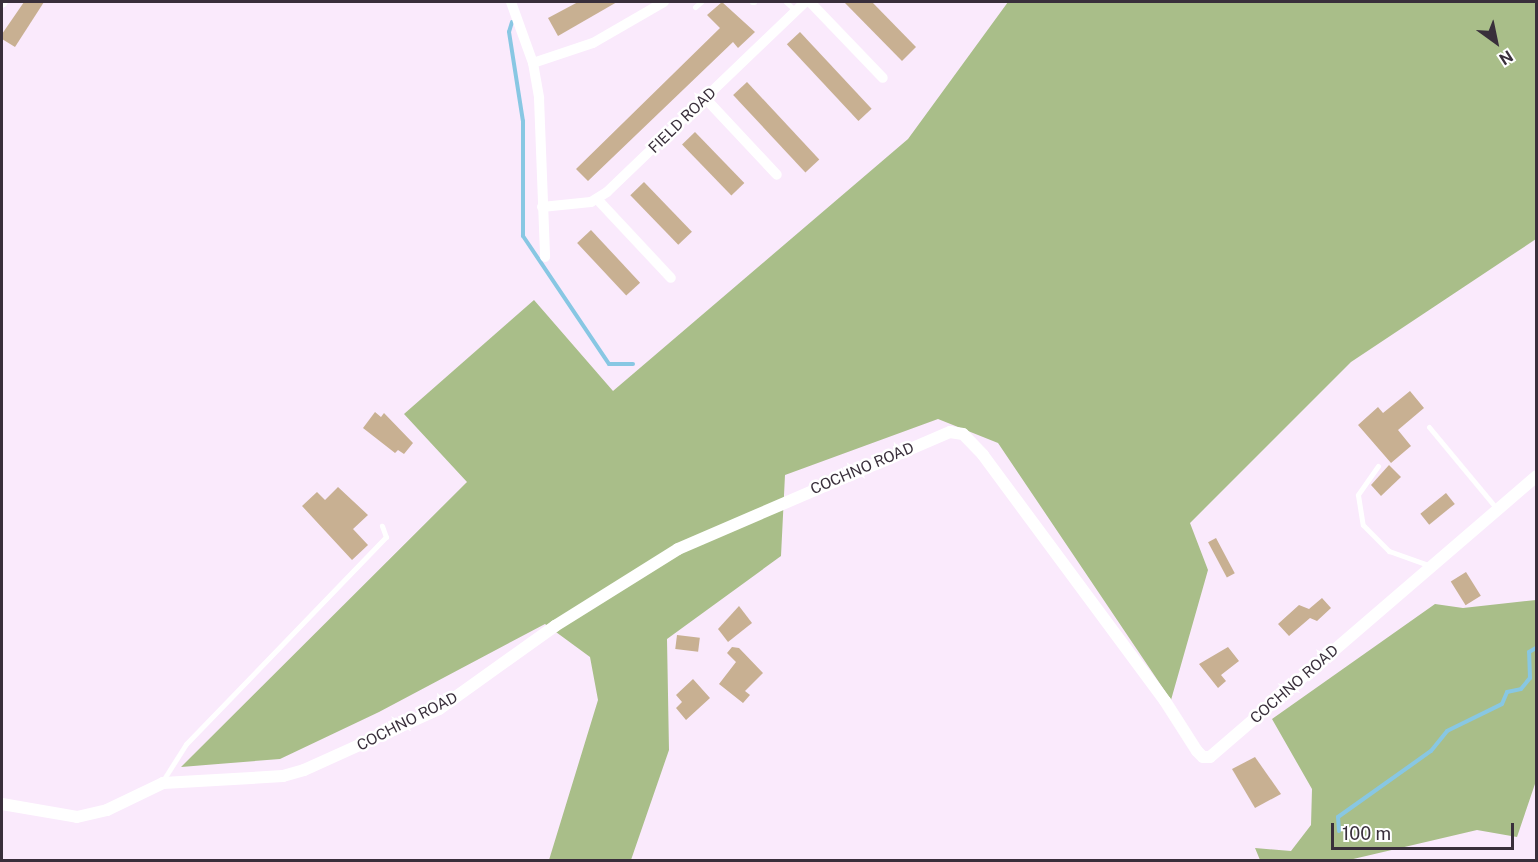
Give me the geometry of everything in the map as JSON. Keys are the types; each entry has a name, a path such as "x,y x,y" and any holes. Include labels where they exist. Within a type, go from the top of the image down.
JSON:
{"street":[{"path":"511,2 532,63 542,128 545,257"},
{"path":"532,63 593,43 663,2"},
{"name":"FIELD ROAD","path":"597,200 805,2"},
{"path":"810,2 883,78"},
{"path":"705,98 777,175"},
{"path":"543,207 597,200 671,278"},
{"name":"COCHNO ROAD","path":"2,804 84,816 107,810 163,783 283,776 400,728 439,709 555,626 678,549 950,432 963,435 983,455 1203,757 1210,757 1536,477"}],"lane":[{"path":"695,7 701,2"},
{"path":"786,2 796,11"},
{"path":"1430,427 1497,509"},
{"path":"1378,466 1358,495 1363,525 1389,551 1433,566"},
{"path":"163,783 186,744 386,537 382,526"}],"green space":[{"path":"1008,2 1536,2 1536,239 1351,362 1190,523 1208,570 1171,700 998,443 938,419 785,475 781,556 667,639 669,750 631,860 549,860 598,700 590,657 545,624 379,712 280,759 181,767 467,482 404,414 534,300 613,391 908,139"},
{"path":"1536,600 1536,781 1517,837 1477,830 1349,860 1260,860 1255,848 1291,851 1311,825 1312,789 1272,719 1435,604 1463,608"}],"building":[{"path":"24,2 44,2 15,47 2,39 2,34"},
{"path":"578,2 617,2 558,36 548,18"},
{"path":"722,2 755,32 738,48 733,42 588,181 576,169 720,28 707,15"},
{"path":"844,2 872,2 916,47 902,61"},
{"path":"800,32 872,109 858,121 787,44"},
{"path":"747,82 819,160 805,172 733,95"},
{"path":"695,132 744,183 731,196 682,145"},
{"path":"644,182 692,232 678,245 630,195"},
{"path":"591,230 640,283 626,296 577,243"},
{"path":"1410,391 1424,408 1398,430 1411,446 1391,463 1358,425 1378,407 1383,413"},
{"path":"375,412 381,417 384,413 413,443 404,454 398,450 395,453 363,428"},
{"path":"1389,465 1401,477 1381,496 1371,485"},
{"path":"338,487 368,515 353,529 368,545 352,560 302,506 317,492 325,500"},
{"path":"1446,493 1455,504 1429,525 1420,514"},
{"path":"1216,538 1235,573 1227,578 1208,542"},
{"path":"1466,572 1481,596 1466,605 1451,582"},
{"path":"1322,598 1331,608 1317,621 1310,618 1289,636 1278,624 1299,605 1309,609"},
{"path":"739,606 752,623 728,642 718,629"},
{"path":"677,635 700,638 698,652 675,649"},
{"path":"732,647 739,648 763,673 745,691 750,695 743,703 719,684 736,662 727,653"},
{"path":"1228,647 1239,661 1221,675 1226,681 1218,688 1199,664"},
{"path":"693,679 710,698 686,720 676,708 682,702 676,695"},
{"path":"1255,757 1281,794 1255,808 1232,769"}],"waterway":[{"path":"512,22 509,32 523,121 523,236 609,364 633,364"},
{"path":"1339,831 1338,817 1431,751 1447,731 1502,704 1507,692 1521,689 1530,678 1529,652 1536,648"}]}
